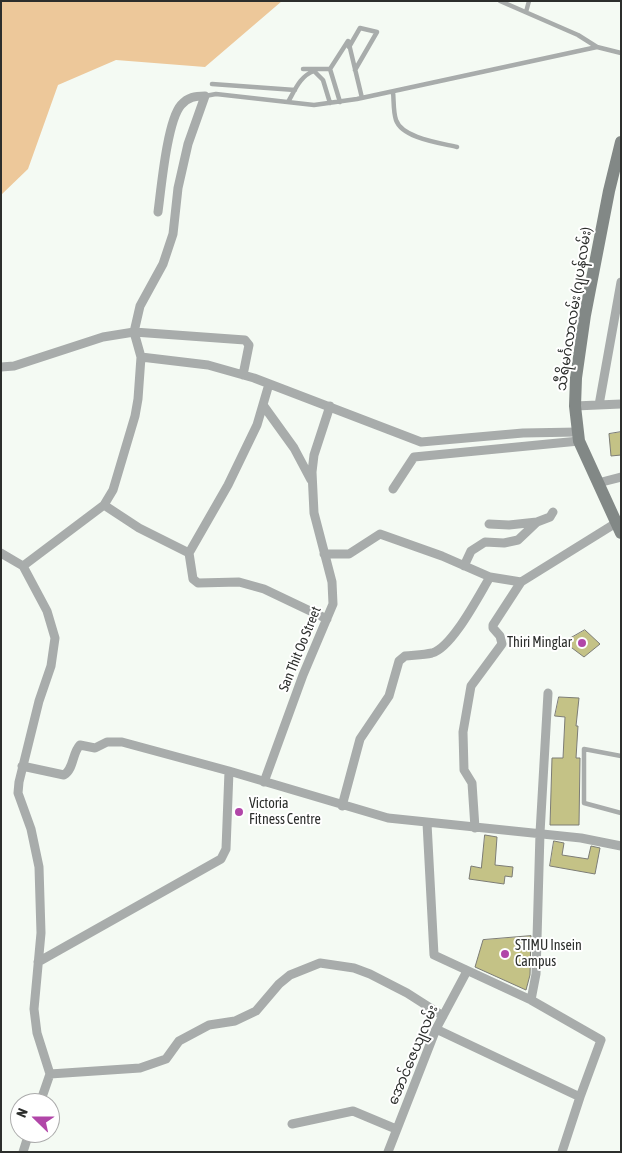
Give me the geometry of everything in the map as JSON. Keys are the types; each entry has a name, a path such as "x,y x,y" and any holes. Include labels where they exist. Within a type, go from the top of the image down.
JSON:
{"street":[{"path":"23,566 104,506 113,490 135,416 138,399 141,357 134,332 140,306 163,264 173,234 178,188 188,144 205,96 192,96 180,106 173,121 164,164 158,212"},
{"name":"သီရိမင်္ဂလာလမ်း (ဂျပန်လမ်း)","path":"618,528 578,436 575,406 576,378 585,315 609,191 621,142"},
{"path":"599,405 621,282"},
{"path":"1,367 14,366 103,337 134,332 245,340 249,345 243,375"},
{"path":"141,357 208,365 243,375 330,406 421,442 523,433 578,436"},
{"path":"269,384 257,425 228,485 189,553 193,579 198,583 239,582 264,589 327,618"},
{"path":"575,406 621,404"},
{"path":"263,405 294,448 313,484"},
{"name":"San Thit Oo Street","path":"264,782 303,675 333,604 332,582 314,513 312,472 314,455 330,406"},
{"path":"393,489 414,457 578,436"},
{"path":"598,483 621,477"},
{"path":"104,506 139,528 189,553"},
{"path":"489,524 509,525 537,522 550,517 553,512"},
{"path":"464,566 471,551 485,542 504,543 518,540 537,522"},
{"path":"475,828 472,783 464,770 463,732 471,686 502,644 500,636 493,628 493,625 521,582 618,528"},
{"path":"324,554 349,554 380,534 490,577 521,582"},
{"path":"1,553 23,566 47,611 55,638 51,666 39,701 22,766 18,793 31,829 40,867 41,933 34,1009 37,1034 50,1074 43,1093"},
{"path":"342,806 360,739 389,696 399,661 405,656 433,653 446,646 490,577"},
{"path":"531,1000 536,974 540,833 548,692"},
{"path":"22,766 61,775 66,774 69,772 78,746 83,745 97,748 108,742 122,742 229,771 342,806 388,818 427,824 540,833 581,838 621,846"},
{"path":"38,962 221,859 226,849 229,771"},
{"path":"427,824 434,955 531,1000 601,1040 562,1152"},
{"path":"50,1074 140,1068 166,1058 179,1041 209,1025 235,1021 256,1011 278,984 290,975 320,962 354,968 370,974 407,993 443,1016"},
{"name":"အောင်ဇေယျလမ်း","path":"390,1151 396,1129 436,1029 467,970"},
{"path":"436,1029 580,1097"},
{"path":"292,1124 353,1111 396,1129"}],"lane":[{"path":"500,1 578,35 597,47 621,53"},
{"path":"526,12 529,1"},
{"path":"349,47 360,28 377,32 355,70"},
{"path":"340,102 330,69 348,41 362,98"},
{"path":"205,96 216,94 314,105 340,102 394,92 597,47"},
{"path":"303,69 330,69"},
{"path":"288,102 300,82 314,71 323,80 330,103"},
{"path":"212,84 295,90"},
{"path":"394,92 396,121 402,129 411,135 456,147"},
{"path":"621,756 584,749 584,803 621,813"}],"shaded area":[{"path":"1,1 282,1 205,67 116,60 58,85 28,169 1,195"}],"building":[{"path":"621,432 621,455 611,456 609,434"},
{"name":"Thiri Minglar","path":"585,630 600,644 584,657 564,642"},
{"path":"559,697 579,698 576,726 578,726 576,758 580,758 579,825 550,825 552,758 563,758 565,717 555,716"},
{"path":"485,835 497,837 495,865 513,867 512,877 505,876 504,884 469,879 471,866 481,868"},
{"path":"554,841 564,843 562,855 588,859 591,846 600,848 595,874 550,866"},
{"name":"STIMU Insein Campus","path":"531,936 530,975 526,990 475,967 483,940"}],"place":[{"name":"Thiri Minglar","path":"582,643"},
{"name":"Victoria Fitness Centre","path":"239,812"},
{"name":"STIMU Insein Campus","path":"505,954"}]}
